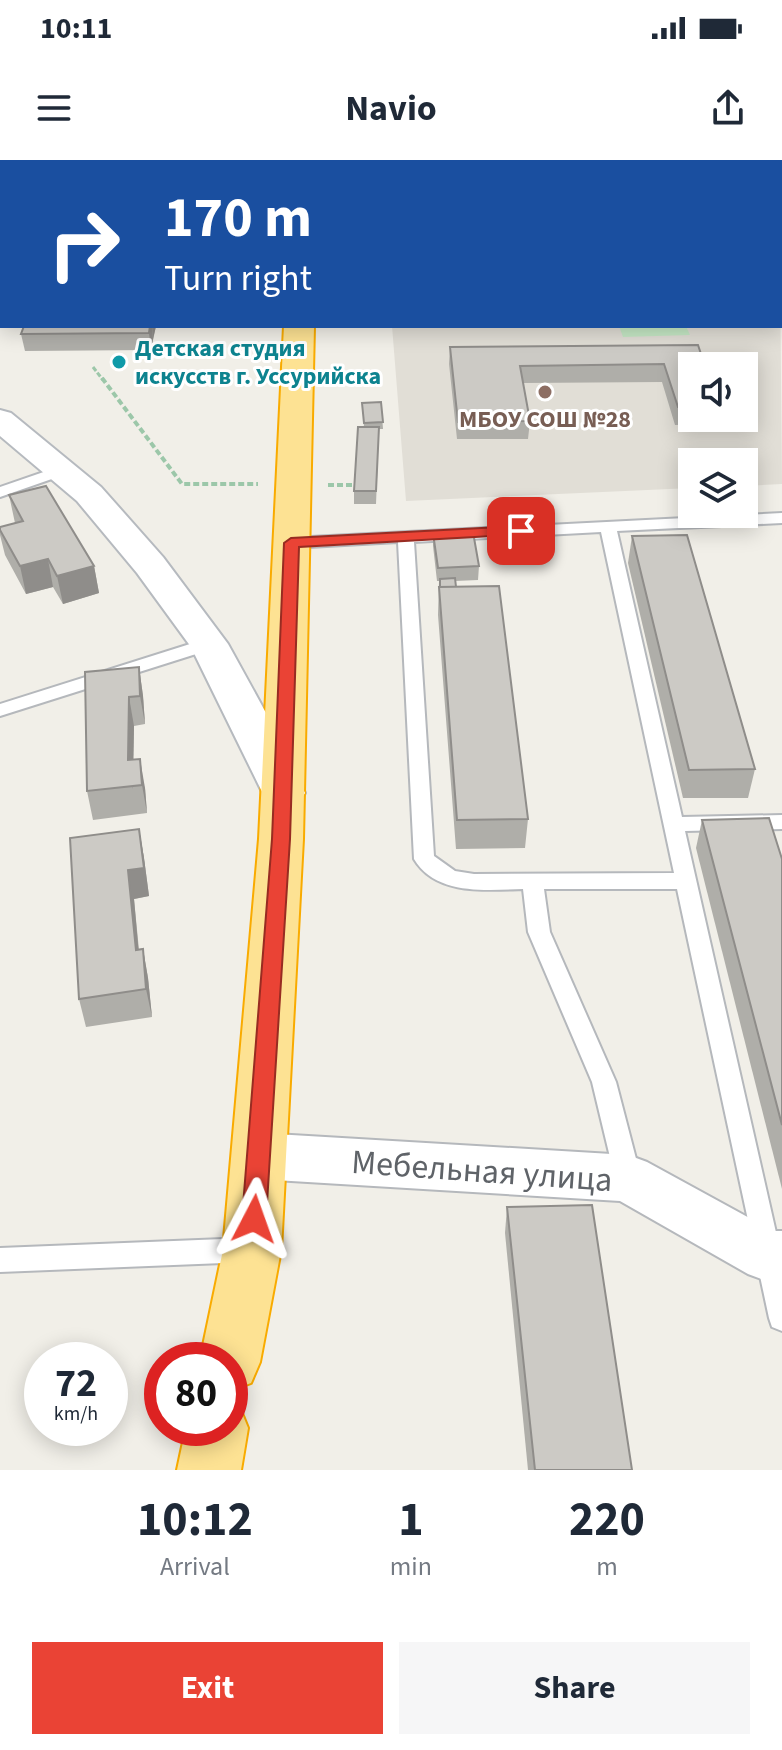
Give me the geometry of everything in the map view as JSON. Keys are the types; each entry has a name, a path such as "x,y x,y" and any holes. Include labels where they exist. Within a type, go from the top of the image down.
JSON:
{"highway":[{"path":"234,1342 252,1250 283,793 299,328"},
{"path":"209,1470 214,1446"}],"street":[{"path":"0,420 64,470 89,494 150,565 209,644 246,713 283,793"},
{"name":"Мебельная улица","path":"258,1156 628,1178 775,1256"}],"lane":[{"path":"0,492 64,470"},
{"path":"291,543 782,518"},
{"path":"608,526 685,881 775,1256 782,1318"},
{"path":"406,537 424,859 436,872 458,881 685,881"},
{"path":"0,710 209,644"},
{"path":"673,824 782,822"},
{"path":"533,881 539,932 604,1082 628,1178"},
{"path":"0,1260 252,1250"}],"path":[{"path":"93,367 182,484"}],"shaded area":[{"name":"МБОУ СОШ №28","path":"392,328 781,328 782,484 758,485 758,448 678,448 678,489 406,501"}],"green space":[{"path":"620,328 687,328 690,335 623,337"}],"building":[{"path":"23,328 150,328 149,333 21,334"},
{"path":"698,345 700,352 678,352 678,407 664,364 520,366 530,421 458,422 450,347"},
{"path":"381,402 383,422 364,423 362,403"},
{"path":"358,427 379,427 376,491 354,491"},
{"path":"46,486 94,566 57,576 48,559 20,566 0,530 0,527 23,521 9,495"},
{"path":"473,532 479,566 438,568 433,533"},
{"path":"687,535 755,769 689,770 632,536"},
{"path":"455,578 456,587 440,587 440,579"},
{"path":"499,586 528,819 457,820 439,587"},
{"path":"139,667 140,696 129,697 128,760 140,759 142,785 87,791 85,672"},
{"path":"769,818 782,859 782,1125 702,820"},
{"path":"139,829 144,868 128,870 136,950 143,949 146,989 79,999 70,838"},
{"path":"592,1205 632,1470 535,1470 507,1207"}],"place":[{"name":"Детская студия искусств г. Уссурийска","path":"119,362"},
{"name":"МБОУ СОШ №28","path":"545,392"}],"route":[{"path":"254,1219 281,839 291,543 521,531"}]}
